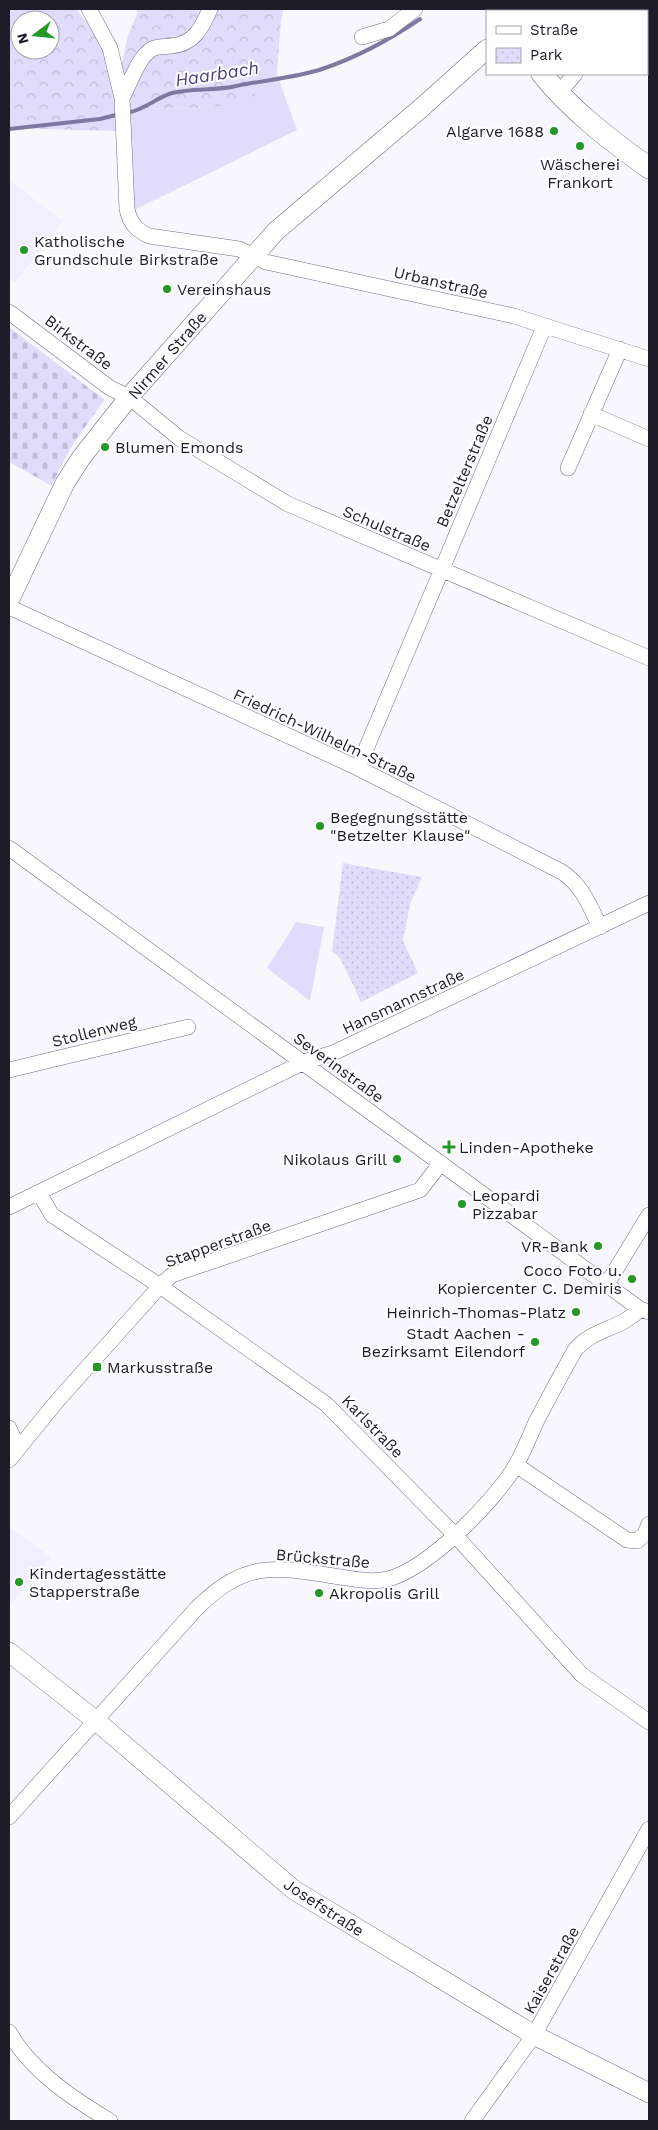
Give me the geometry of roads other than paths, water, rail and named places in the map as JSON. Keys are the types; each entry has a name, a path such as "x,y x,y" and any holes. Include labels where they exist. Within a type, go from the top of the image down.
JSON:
{"main road":[{"path":"543,75 558,94 613,142 649,168"}],"street":[{"path":"89,9 110,48 123,109"},
{"path":"123,109 145,55 153,48 182,45 192,39 203,27 210,9"},
{"path":"362,37 389,29 415,9"},
{"name":"Nirmer Straße","path":"9,601 65,483 81,458 130,397 276,231 420,110 486,50"},
{"path":"558,94 574,75"},
{"name":"Urbanstraße","path":"123,109 127,208 130,220 137,230 149,236 239,249 252,257 514,316 649,359"},
{"name":"Birkstraße","path":"9,312 110,388 130,397"},
{"name":"Betzelterstraße","path":"358,768 544,327"},
{"path":"568,468 620,349"},
{"name":"Schulstraße","path":"130,397 179,438 288,504 649,658"},
{"path":"591,414 649,440"},
{"name":"Friedrich-Wilhelm-Straße","path":"9,607 358,768 562,872 575,880 584,893 600,927"},
{"name":"Severinstraße","path":"9,848 644,1311"},
{"name":"Hansmannstraße","path":"9,1207 304,1062 333,1053 649,903"},
{"name":"Stollenweg","path":"9,1070 188,1027"},
{"name":"Stapperstraße","path":"9,1460 160,1286 172,1276 420,1190 441,1164"},
{"name":"Karlstraße","path":"39,1193 52,1215 160,1286 326,1404 455,1535 582,1675 649,1722"},
{"path":"607,1284 649,1215"},
{"name":"Brückstraße","path":"9,1817 197,1608 216,1590 236,1577 258,1571 280,1570 368,1581 388,1579 408,1571 429,1557 455,1535 492,1496 516,1465 574,1350 590,1336 630,1320 644,1311"},
{"path":"9,1428 18,1448"},
{"path":"516,1465 627,1540 637,1541 645,1534 649,1524"},
{"name":"Josefstraße","path":"9,1652 95,1720 294,1890 534,2035 649,2093"},
{"name":"Kaiserstraße","path":"472,2121 534,2035 649,1829"},
{"path":"9,2032 18,2047 40,2071 85,2106 110,2121"}],"waterway":[{"name":"Haarbach","path":"127,113 140,109 172,93 188,90 228,88 290,77 322,69 373,47 420,19"},
{"name":"Haarbach","path":"9,129 100,119 120,114"}],"place":[{"name":"Algarve 1688","path":"554,131"},
{"name":"Wäscherei Frankort","path":"580,146"},
{"name":"Katholische Grundschule Birkstraße","path":"24,250"},
{"name":"Vereinshaus","path":"167,289"},
{"name":"Blumen Emonds","path":"105,447"},
{"name":"Begegnungsstätte \"Betzelter Klause\"","path":"320,826"},
{"name":"Linden-Apotheke","path":"449,1147"},
{"name":"Nikolaus Grill","path":"397,1159"},
{"name":"Leopardi Pizzabar","path":"462,1204"},
{"name":"VR-Bank","path":"598,1246"},
{"name":"Coco Foto u. Kopiercenter C. Demiris","path":"632,1279"},
{"name":"Heinrich-Thomas-Platz","path":"576,1312"},
{"name":"Stadt Aachen - Bezirksamt Eilendorf","path":"535,1342"},
{"name":"Markusstraße","path":"97,1367"},
{"name":"Kindertagesstätte Stapperstraße","path":"19,1582"},
{"name":"Akropolis Grill","path":"319,1593"}]}
